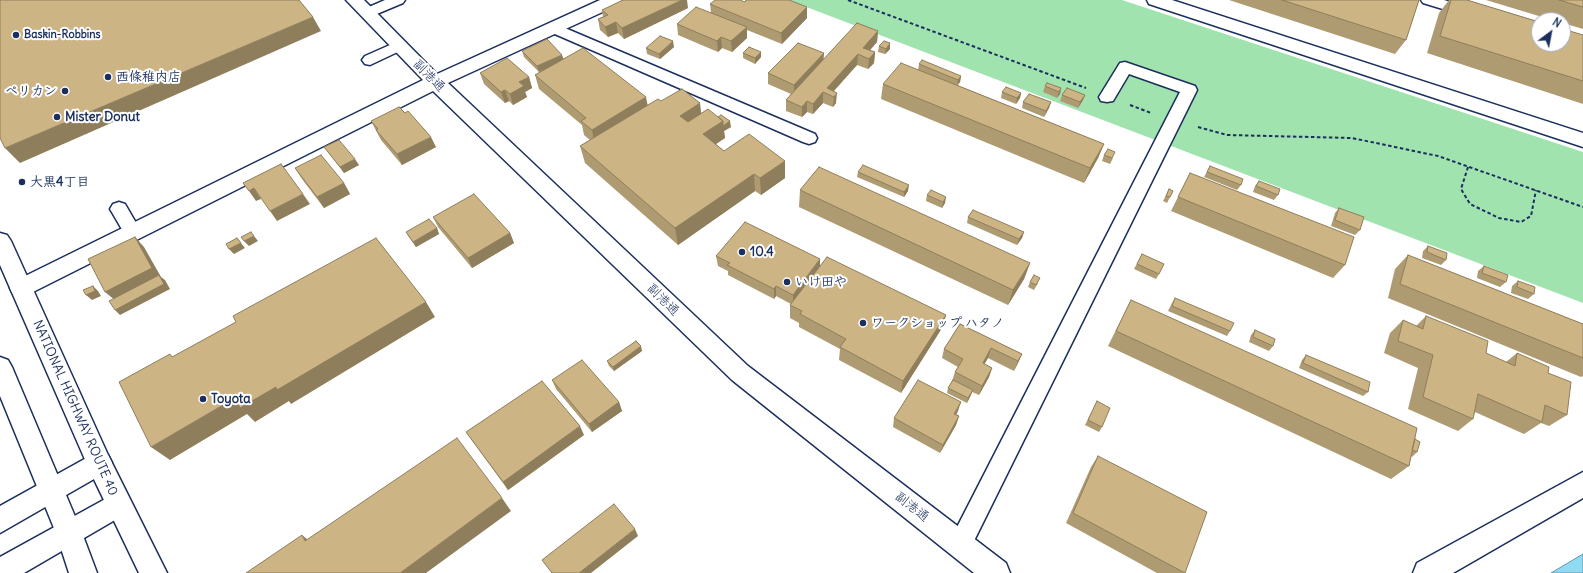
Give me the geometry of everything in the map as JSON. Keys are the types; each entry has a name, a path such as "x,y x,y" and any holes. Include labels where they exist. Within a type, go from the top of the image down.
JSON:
{"main road":[{"path":"21,288 435,82 614,0"},
{"path":"1158,0 1583,140"},
{"name":"副港通","path":"361,7 435,82 740,373 996,573"},
{"name":"NATIONAL HIGHWAY ROUTE 40","path":"0,241 99,463 153,573"},
{"path":"0,367 69,533 83,573"},
{"path":"0,520 99,463"},
{"path":"1427,573 1583,484"},
{"path":"0,572 118,504"}],"lane":[{"path":"361,7 398,0"},
{"path":"1428,0 1480,15"},
{"path":"553,28 809,138"},
{"path":"370,60 399,46"},
{"path":"960,545 1175,122 1189,90 1125,67 1107,96"},
{"path":"119,209 133,233"}],"path":[{"path":"848,0 1175,122 1227,135 1352,138 1438,156 1583,207"},
{"path":"1468,167 1461,189 1470,204 1499,218 1521,222 1531,216 1536,190"}],"green space":[{"path":"788,0 1122,0 1583,152 1583,303"}],"water":[{"path":"1583,554 1583,573 1551,573"}],"building":[{"name":"西條稚内店","path":"0,0 299,0 313,17 5,148 0,138"},
{"path":"623,0 682,0 622,28 616,22 605,27 598,19 608,15 602,10"},
{"path":"715,0 740,0 745,2 746,0 789,0 807,7 781,33 710,4"},
{"path":"1282,0 1419,0 1406,40"},
{"path":"1451,0 1467,0 1531,20 1531,52 1571,52 1571,31 1583,35 1583,81 1440,36"},
{"path":"1559,0 1583,0 1583,7"},
{"path":"696,7 747,27 731,41 721,37 717,41 677,24"},
{"path":"857,23 878,31 863,48 875,52 869,59 858,54 827,88 837,93 834,97 823,92 813,104 807,101 802,107 786,100"},
{"path":"660,36 673,41 659,54 646,48"},
{"path":"547,39 562,55 537,66 522,51"},
{"path":"884,41 890,43 886,49 879,46"},
{"path":"798,43 824,53 794,85 768,73"},
{"path":"749,47 761,52 755,58 743,53"},
{"path":"583,48 646,97 592,130 581,121 586,118 535,75"},
{"path":"507,58 529,77 519,82 524,86 510,94 505,90 501,92 480,73"},
{"path":"922,60 961,76 958,80 919,64"},
{"path":"901,63 1104,144 1090,168 883,84"},
{"path":"1047,83 1061,88 1059,92 1045,86"},
{"path":"1006,87 1021,93 1017,98 1002,92"},
{"path":"1067,88 1085,95 1080,102 1062,95"},
{"path":"682,89 700,103 680,116 688,122 708,109 723,121 703,134 724,151 749,134 785,161 760,178 754,174 675,228 580,146 658,99 661,101"},
{"path":"1029,94 1051,102 1046,111 1023,102"},
{"path":"399,107 405,113 408,111 431,137 397,154 376,130 378,129 371,121"},
{"path":"721,115 730,121 723,126 723,121 718,117"},
{"path":"339,140 355,159 340,167 324,147"},
{"path":"1108,149 1115,152 1112,158 1104,155"},
{"path":"321,155 344,183 317,197 295,168"},
{"path":"281,164 303,194 270,211 254,188 249,191 243,183"},
{"path":"863,165 909,185 904,192 858,172"},
{"path":"1210,166 1243,179 1241,185 1207,172"},
{"path":"819,167 1030,263 1013,290 800,190"},
{"path":"1190,173 1354,237 1345,265 1178,197"},
{"path":"1259,181 1280,189 1278,195 1256,186"},
{"path":"1169,189 1173,191 1170,197 1166,196"},
{"path":"931,190 946,197 943,202 927,195"},
{"path":"474,194 510,233 468,258 433,217"},
{"path":"1339,208 1364,217 1360,230 1335,220"},
{"path":"973,210 1024,232 1019,239 968,217"},
{"path":"429,219 437,228 413,242 406,232"},
{"path":"745,222 820,259 793,295 776,286 774,289 727,265 730,263 716,256"},
{"path":"251,232 254,236 244,241 241,237"},
{"path":"135,237 152,268 105,292 88,259"},
{"path":"237,238 241,243 229,249 226,244"},
{"path":"376,238 426,302 277,390 276,387 240,408 235,398 151,447 119,382 170,354 172,357 236,322 233,316"},
{"path":"1428,246 1447,253 1446,260 1427,252"},
{"path":"1142,254 1164,264 1159,274 1137,264"},
{"path":"1408,255 1583,324 1583,358 1400,284"},
{"path":"827,257 946,315 903,381 840,347 846,339 800,314 802,311 790,305"},
{"path":"1484,266 1508,275 1506,282 1482,273"},
{"path":"159,275 164,284 115,310 109,301"},
{"path":"1034,275 1040,278 1036,285 1030,282"},
{"path":"1518,281 1535,287 1534,294 1517,287"},
{"path":"93,286 95,291 86,295 83,290"},
{"path":"1175,298 1234,323 1230,331 1172,306"},
{"path":"1131,300 1417,428 1409,466 1116,331"},
{"path":"1426,316 1488,341 1486,353 1515,366 1517,353 1549,367 1548,373 1571,382 1567,415 1545,405 1542,422 1478,394 1473,419 1423,397 1433,355 1398,341 1403,320 1423,329"},
{"path":"960,324 1022,354 1018,361 991,348 983,363 992,368 982,386 955,372 963,359 944,349"},
{"path":"1255,330 1275,339 1273,346 1253,337"},
{"path":"636,341 641,346 613,367 607,361"},
{"path":"1306,355 1370,382 1368,392 1303,363"},
{"path":"582,360 619,402 589,424 552,380"},
{"path":"918,380 961,402 954,414 959,416 943,445 894,418"},
{"path":"953,380 973,390 968,398 948,388"},
{"path":"542,381 580,426 503,482 466,432"},
{"path":"1097,401 1110,408 1102,427 1088,420"},
{"path":"457,438 502,498 400,573 246,573 302,535 305,541"},
{"path":"1415,439 1420,442 1417,452 1412,450"},
{"path":"1098,456 1207,512 1185,573 1073,513"},
{"path":"614,504 635,529 579,573 552,573 542,560"}],"place":[{"name":"Baskin-Robbins","path":"16,35"},
{"name":"西條稚内店","path":"108,77"},
{"name":"ペリカン","path":"65,91"},
{"name":"Mister Donut","path":"57,117"},
{"name":"大黒4丁目","path":"22,182"},
{"name":"10.4","path":"742,252"},
{"name":"いけ田や","path":"787,282"},
{"name":"ワークショップ ハタノ","path":"863,323"},
{"name":"Toyota","path":"203,399"}]}
